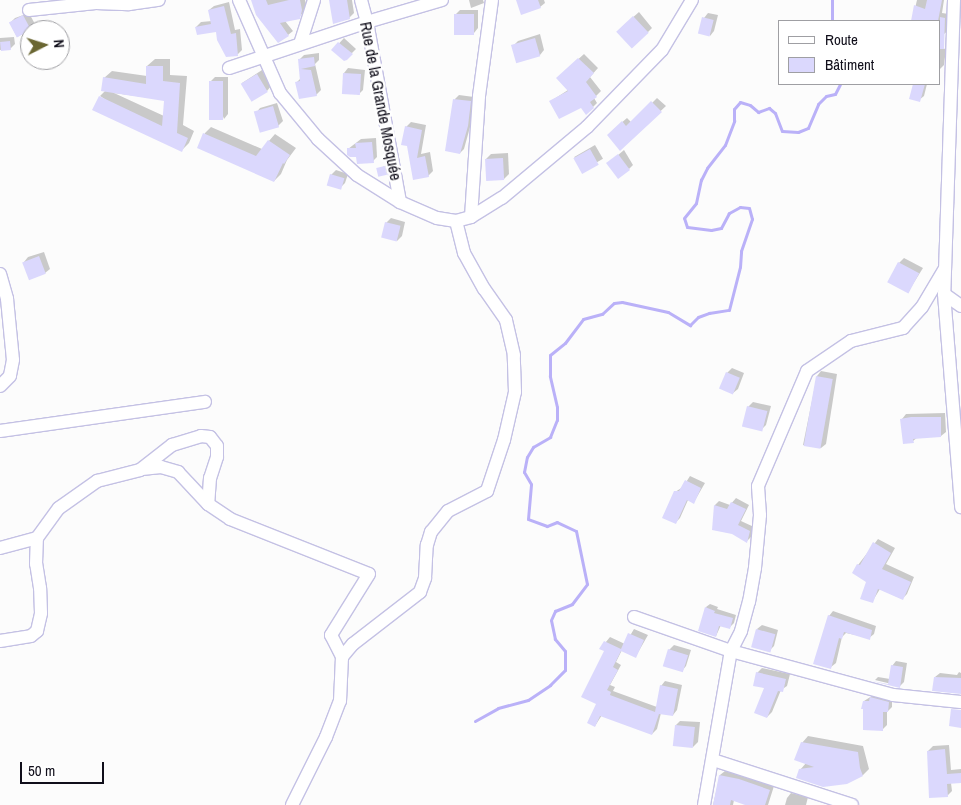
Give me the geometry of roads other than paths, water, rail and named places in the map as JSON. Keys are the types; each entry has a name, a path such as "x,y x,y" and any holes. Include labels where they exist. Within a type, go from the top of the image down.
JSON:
{"street":[{"path":"29,10 96,3 129,4 159,0"},
{"path":"239,0 280,93 318,139 357,174 400,202 437,218 456,221 471,217 502,198 587,127 662,50 692,0"},
{"path":"300,44 314,0"},
{"name":"Rue de la Grande Mosquée","path":"361,0 367,22 400,202"},
{"path":"229,68 367,22 442,0"},
{"path":"471,217 479,96 492,0"},
{"path":"954,0 944,294 961,508"},
{"path":"951,87 961,77"},
{"path":"342,657 353,644 420,592 425,578 426,545 431,532 448,511 487,491 504,440 515,392 514,355 506,320 484,289 464,253 456,221"},
{"path":"704,805 731,652 741,631 749,602 755,568 760,515 758,486 807,371 851,341 903,328 922,307 944,270"},
{"path":"0,274 7,298 13,360 10,376 0,386"},
{"path":"944,294 961,306"},
{"path":"0,431 205,402"},
{"path":"140,470 172,444 201,436 210,437 217,446 217,457 210,478 208,504"},
{"path":"0,641 31,636 36,631 41,613 40,588 36,564 37,538 59,508 97,481 140,470 162,467 178,472 208,504 230,519 369,574 330,635 342,657 340,701 326,737 292,805"},
{"path":"0,548 37,538"},
{"path":"634,617 731,652 893,695 961,702"},
{"path":"713,760 852,805"}],"waterway":[{"path":"832,0 832,20"},
{"path":"475,721 498,708 528,700 550,685 565,670 565,651 555,639 551,620 555,611 572,604 587,584 576,531 557,522 547,526 528,519 531,484 524,472 527,457 533,447 550,437 557,420 557,407 550,376 550,355 565,343 583,319 602,314 614,303 622,302 668,312 690,325 698,317 729,310 740,267 741,251 752,219 749,208 740,207 729,213 721,228 711,230 687,227 684,218 696,203 701,180 707,168 725,145 734,121 734,109 740,102 750,105 758,112 769,108 775,113 782,131 798,132 808,128 818,104 826,96 835,94 840,85"}]}
